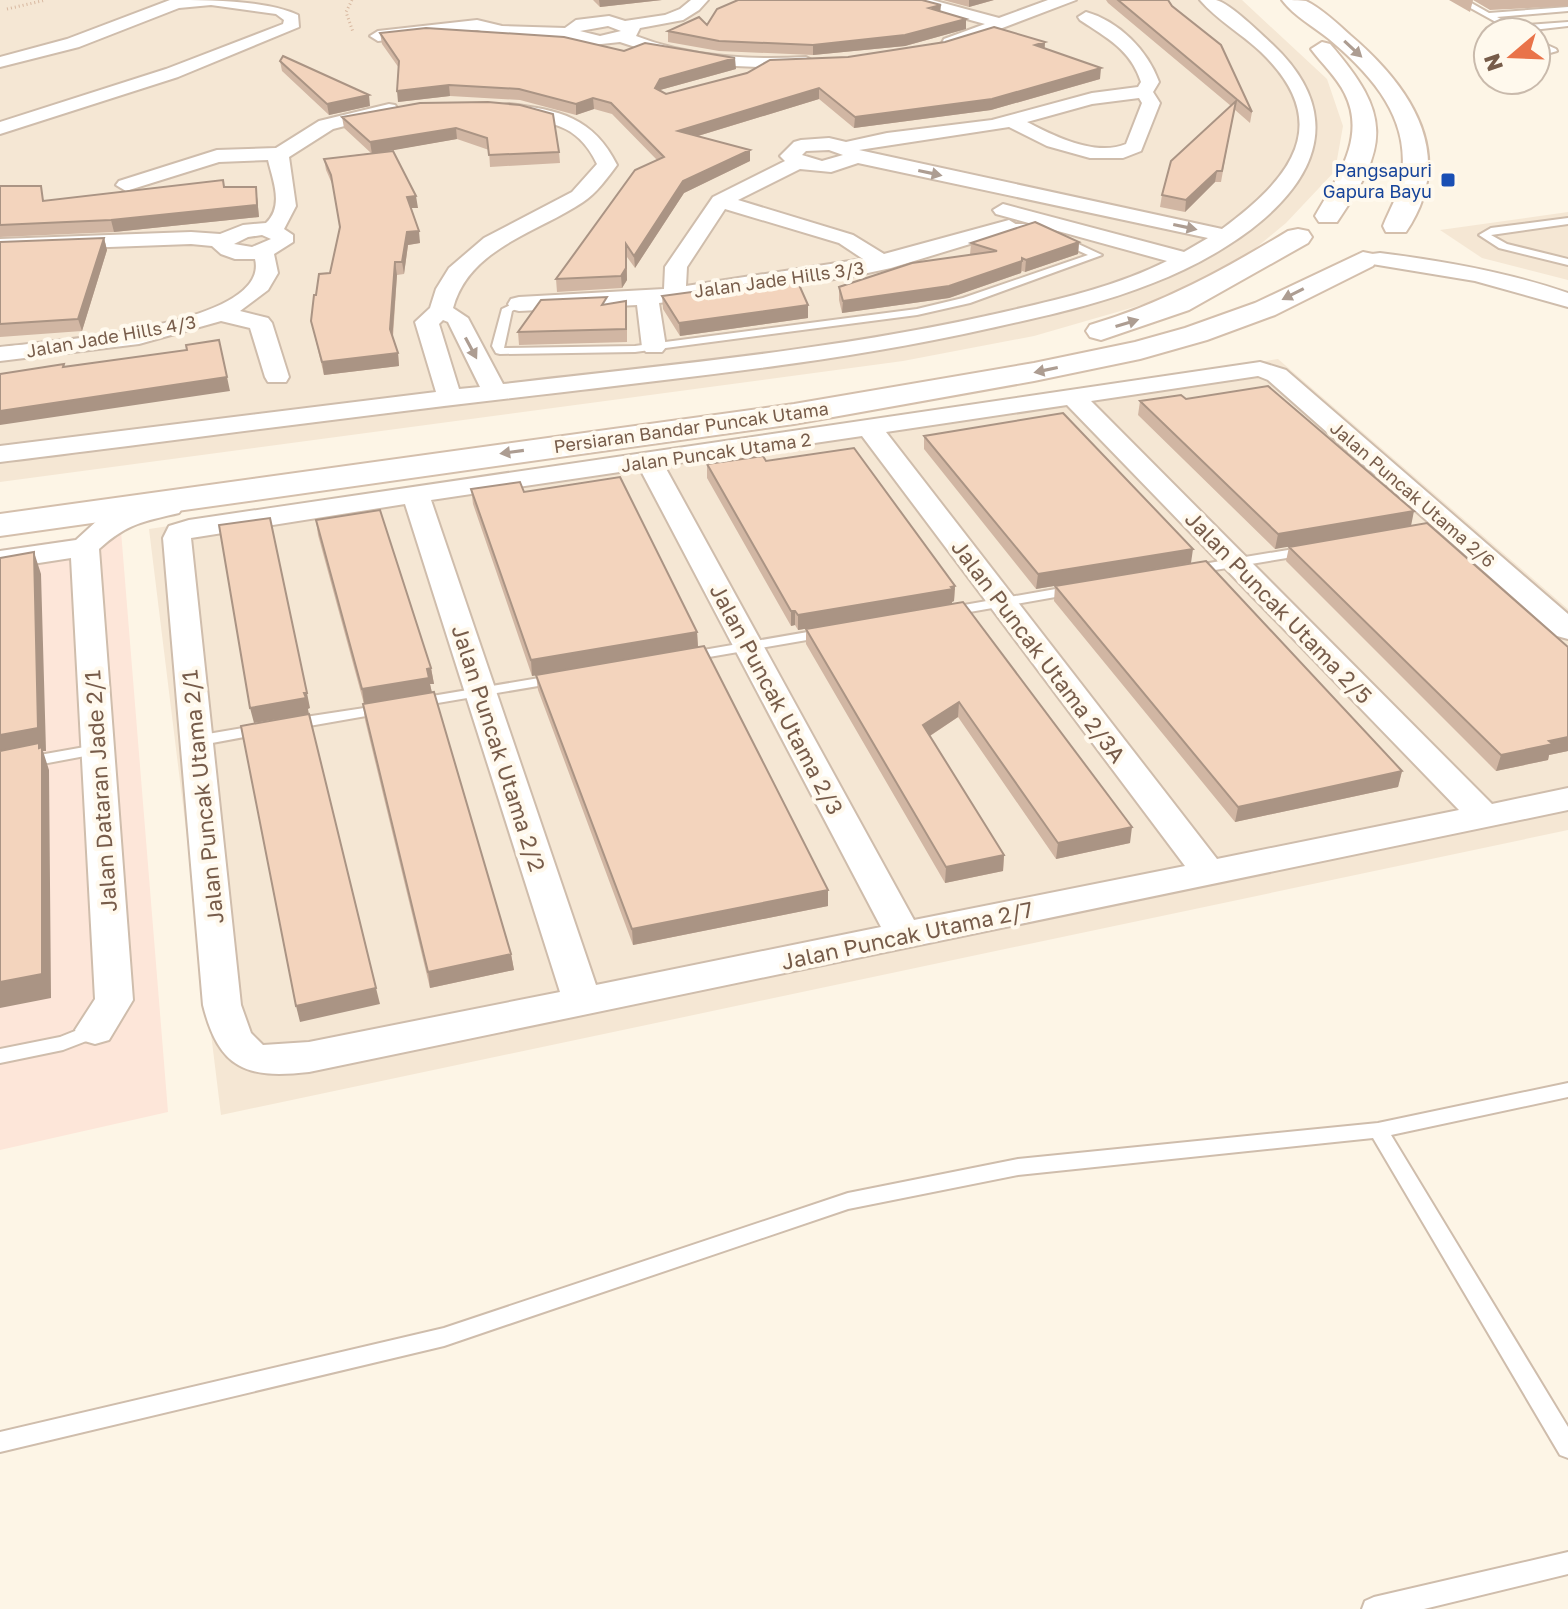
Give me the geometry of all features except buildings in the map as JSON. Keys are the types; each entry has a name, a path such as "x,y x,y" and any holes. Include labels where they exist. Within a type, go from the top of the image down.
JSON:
{"street":[{"path":"0,62 73,43 176,3 211,0 281,10 292,18 291,27 172,73 0,128"},
{"path":"378,36 476,17 502,31 570,33 597,40 677,16 698,5 700,0"},
{"path":"914,0 1002,24"},
{"path":"931,47 979,34 1036,8 1068,0"},
{"path":"0,454 804,356 941,334 1059,305 1188,260 1278,197 1302,163 1308,113 1299,89 1281,62 1208,0"},
{"path":"1283,4 1345,41 1383,76 1406,113 1416,145 1414,180 1363,219"},
{"path":"1283,4 1349,77 1365,111 1363,219"},
{"path":"570,33 581,16 609,21 625,31 685,55 763,65 820,61"},
{"path":"1086,17 1144,60 1150,82 1144,92"},
{"path":"727,81 763,65"},
{"path":"845,156 874,141 1012,121 1093,96 1144,92"},
{"path":"1012,121 1045,139 1090,151 1119,154 1134,147 1151,103 1144,92"},
{"path":"450,399 427,322 441,311 447,289 457,273 492,243 579,196 607,165 591,136 573,122 531,111 490,106"},
{"path":"126,185 217,156 280,154 326,125 363,114 408,107"},
{"name":"Jalan Jade Hills 3/3","path":"675,294 676,267 720,201 798,162 790,156 801,146 829,144 845,156"},
{"path":"0,245 191,238 223,241 243,231 271,230 284,220 287,206 278,160 280,154"},
{"path":"845,156 1226,236"},
{"path":"845,156 1188,260"},
{"name":"Jalan Jade Hills 3/3","path":"720,201 846,239 883,263"},
{"name":"Persiaran Bandar Puncak Utama","path":"0,498 481,431 783,394 1014,353 1154,315 1214,289 1298,237 1296,230 1301,223 1363,219 1407,233 1412,240 1412,247 1405,253 1372,259 1265,309 1196,334 1109,357 794,414 634,434 0,527"},
{"name":"Jalan Jade Hills 3/3","path":"519,304 647,298 883,263 1009,226"},
{"path":"223,241 225,248 231,251 262,252 278,246 284,239 271,230"},
{"path":"1298,237 1316,250 1480,274 1568,300"},
{"path":"1422,243 1568,287"},
{"name":"Jalan Jade Hills 4/3","path":"0,354 155,333 198,323 221,314 255,291 267,275 267,260 262,252"},
{"path":"647,298 654,347"},
{"path":"441,311 457,318 495,392"},
{"path":"221,314 260,323 277,377"},
{"name":"Jalan Puncak Utama 2","path":"179,532 1252,370"},
{"name":"Jalan Puncak Utama 2/6","path":"1252,370 1270,371 1277,375 1442,527 1568,630"},
{"name":"Jalan Puncak Utama 2/5","path":"1073,397 1485,817"},
{"name":"Jalan Puncak Utama 2/3A","path":"870,429 1208,872"},
{"name":"Jalan Puncak Utama 2/3","path":"649,462 904,936"},
{"path":"0,560 85,547 110,524 142,512 244,493"},
{"name":"Jalan Puncak Utama 2/2","path":"416,496 582,1001"},
{"path":"0,527 32,528 85,547"},
{"name":"Jalan Puncak Utama 2/1","path":"179,532 177,538 222,1005 228,1036 246,1055"},
{"name":"Jalan Dataran Jade 2/1","path":"85,547 114,1000 95,1030"},
{"name":"Jalan Puncak Utama 2/7","path":"246,1055 275,1061 309,1057 1568,799"}],"lane":[{"path":"1452,0 1462,0 1488,15 1568,6"},
{"path":"1562,0 1568,6"},
{"path":"1568,221 1491,231 1484,235 1503,246 1568,262"},
{"path":"519,304 507,309 498,346 500,351 654,347 941,308 1097,255 1032,226 1009,226"},
{"path":"1173,573 1327,547"},
{"path":"928,615 1095,587"},
{"path":"674,659 838,631"},
{"path":"196,741 570,677"},
{"path":"0,767 96,750"},
{"path":"0,1056 63,1043 95,1030"},
{"path":"0,1442 444,1337 848,1201 1018,1167 1378,1130 1568,1090"},
{"path":"1378,1130 1568,1448"},
{"path":"1374,1609 1568,1563"}],"path":[{"path":"7,9 29,0"},
{"path":"0,11 46,0"},
{"path":"352,0 346,12 348,23 358,37"}],"shaded area":[{"path":"0,0 1242,0 1327,79 1343,126 1335,171 1286,223 1245,257 1169,297 1034,336 903,361 0,482"},
{"path":"1568,212 1568,280 1482,258 1440,230"},
{"path":"1278,359 1568,609 1568,830 221,1115 149,529"},
{"path":"121,531 168,1112 0,1150 0,549"}],"place":[{"name":"Pangsapuri Gapura Bayu","path":"1448,180"}]}
